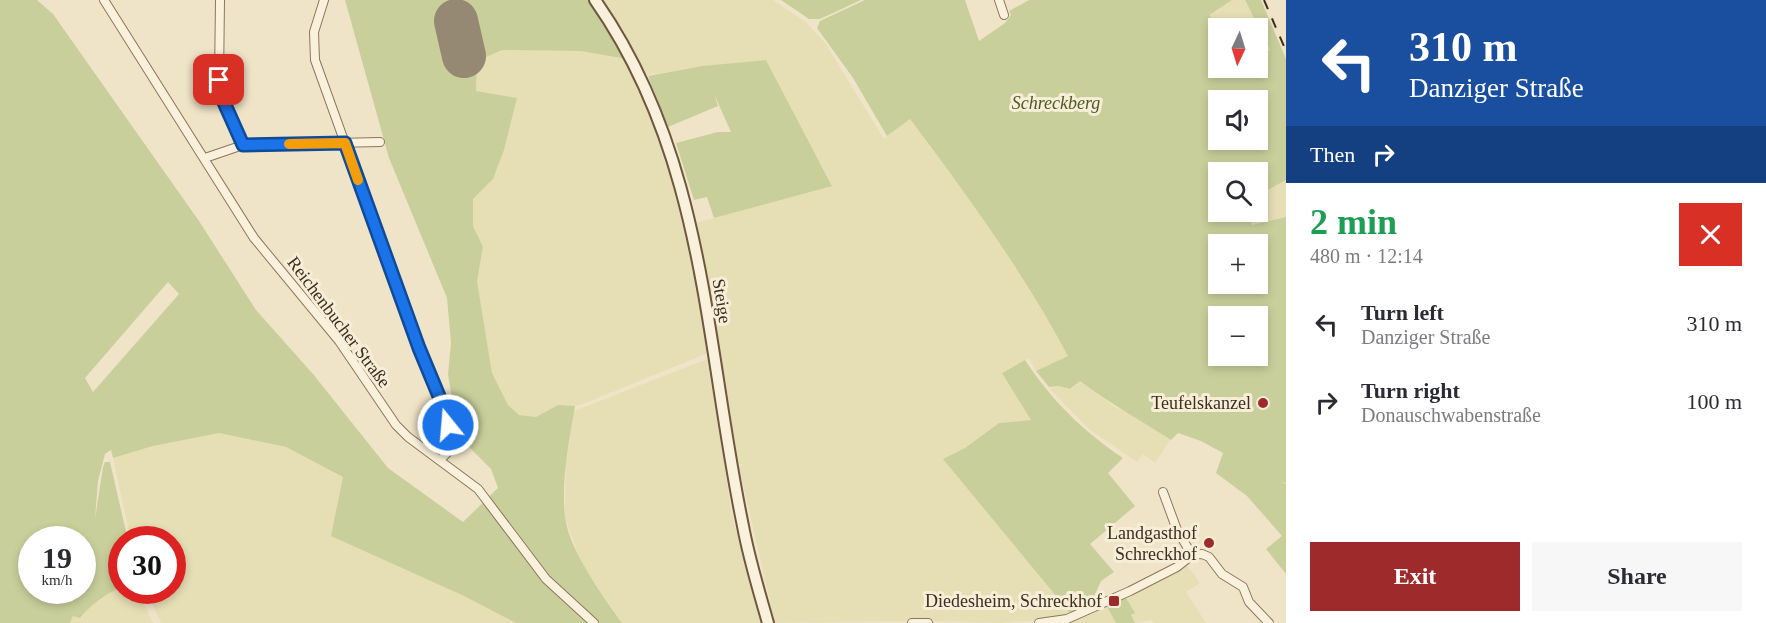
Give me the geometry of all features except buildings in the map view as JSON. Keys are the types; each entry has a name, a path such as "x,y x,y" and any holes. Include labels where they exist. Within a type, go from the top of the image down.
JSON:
{"street":[{"name":"Reichenbucher Straße","path":"104,0 254,238 339,341 396,425 408,437 478,489 546,579 594,623"},
{"path":"220,0 219,80 222,98 243,145"},
{"path":"324,0 316,21 313,47 318,73 419,348 446,413 450,437 447,453 440,460"},
{"name":"Steige","path":"595,0 632,60 663,128 679,177 702,275 742,525 768,623"},
{"path":"999,0 1004,15"},
{"path":"205,158 243,145 380,142"},
{"path":"1163,492 1177,530 1192,555"},
{"path":"1039,623 1067,619 1158,576 1192,555 1202,554 1209,557 1222,574 1243,587 1249,602 1269,623"},
{"path":"912,623 928,623"}],"shaded area":[{"path":"602,0 773,0 807,23 825,43 884,139 909,118 992,229 1033,291 1069,356 1036,371 1029,358 1002,372 1031,420 999,423 965,448 944,459 1071,614 1060,619 1000,623 926,621 775,623 739,467 743,465 738,463 696,223 832,185 766,60 702,66 647,75"},
{"path":"1232,0 1245,0 1254,18 1210,18 1209,15"},
{"path":"501,50 580,51 627,59 658,131 678,198 699,288 708,353 588,402 575,406 558,405 536,417 519,415 508,405 492,373 477,281 483,247 473,226 473,199 493,179 504,150 517,98 476,91 477,60"},
{"path":"1286,180 1286,217 1268,221 1268,190"},
{"path":"710,358 731,511 761,623 622,623 581,562 565,518 566,464 574,411"},
{"path":"1080,381 1115,407 1170,440 1155,463 1143,454 1137,462 1089,429 1050,389 1059,386 1070,390"},
{"path":"219,433 286,447 343,477 462,595 516,623 161,623 152,604 186,604 186,526 128,526 113,458 153,446"},
{"path":"1186,564 1200,583 1186,592 1206,623 1154,623 1151,620 1135,623 1131,615 1134,613 1126,598"},
{"path":"108,593 108,604 144,604 153,623 70,623 73,616 81,618 89,607 96,604"},
{"path":"1106,605 1116,623 1068,623"}],"green space":[{"path":"0,0 37,0 53,14 199,221 256,310 313,374 388,468 463,522 498,488 491,469 458,436 448,374 451,343 447,298 389,158 345,0 595,0 627,59 580,51 502,50 477,61 476,91 517,98 504,150 493,179 473,199 473,226 483,247 477,281 492,373 508,405 519,415 536,417 558,405 575,406 565,476 565,517 580,558 622,623 516,623 462,595 331,536 343,477 286,447 219,433 153,446 113,458 111,450 105,454 98,481 95,519 103,467 105,462 110,462 125,526 108,526 108,594 96,602 96,526 18,526 18,604 94,604 80,618 73,616 70,623 0,623","holes":["168,282 179,294 93,392 85,378"]},
{"path":"781,0 861,0 820,19 809,19"},
{"name":"Schreckberg","path":"865,0 965,0 979,41 1005,23 1011,15 1009,11 1029,0 1232,0 1208,18 1208,78 1268,78 1268,51 1270,50 1268,18 1254,18 1245,0 1261,0 1286,59 1286,180 1268,190 1268,162 1208,162 1208,222 1251,222 1252,225 1286,217 1286,483 1281,482 1286,484 1286,574 1266,549 1282,536 1247,496 1216,473 1223,453 1201,441 1178,433 1171,440 1080,381 1070,389 1059,386 1049,387 1036,371 1068,356 1013,264 910,119 887,136 853,78 817,28 820,21"},
{"path":"766,60 832,186 714,218 707,197 694,200 676,143 718,132 731,132 714,94 718,106 668,127 648,76 702,66"},
{"path":"1025,360 1046,389 1069,414 1123,458 1108,473 1135,506 1090,544 1114,572 1101,581 1092,601 1071,614 943,459 965,448 999,423 1031,420 1002,373"},
{"path":"1126,598 1135,613 1131,615 1135,623 1116,623 1106,605"}],"runway":[{"path":"456,21 464,56"}],"railway":[{"path":"1264,0 1286,51"}],"slow traffic":[{"path":"289,144 345,143 358,180"}],"place":[{"name":"Teufelskanzel","path":"1263,403"},
{"name":"Landgasthof Schreckhof","path":"1209,543"},
{"name":"Diedesheim, Schreckhof","path":"1114,601"}],"route":[{"path":"219,80 222,98 243,145 345,143 419,348 446,413 448,425"}]}
